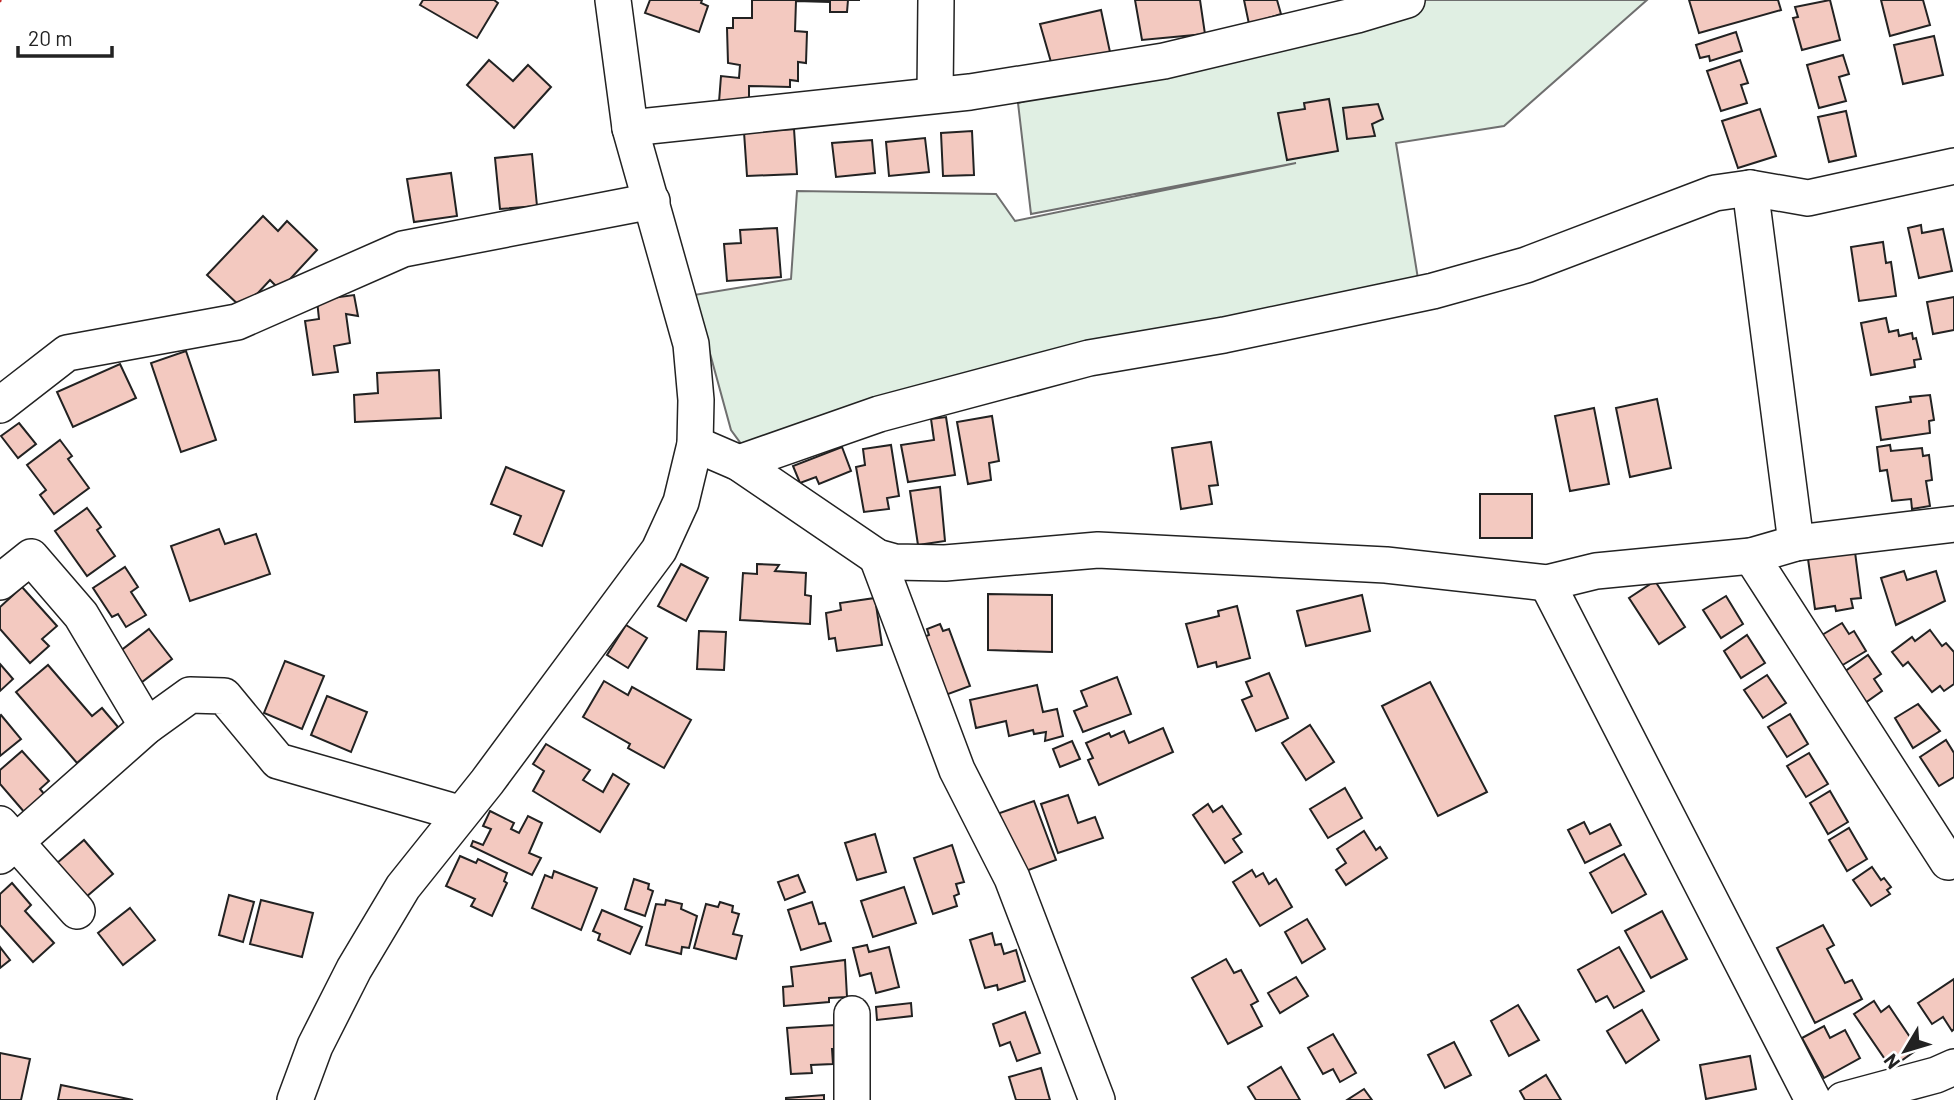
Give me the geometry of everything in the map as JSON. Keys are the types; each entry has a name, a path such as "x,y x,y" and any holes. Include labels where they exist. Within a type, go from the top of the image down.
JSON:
{"street":[{"path":"295,1100 315,1046 354,969 403,887 459,813 487,782 659,550 681,502 695,444 696,400 691,344 630,128 613,0"},
{"path":"935,95 936,0"},
{"path":"630,128 935,95 1164,61 1357,15 1407,0"},
{"path":"739,463 879,414 1089,358 1224,335 1433,291 1526,265 1715,193 1749,188 1808,198 1954,166"},
{"path":"1749,188 1796,543"},
{"path":"0,405 67,353 237,322 403,249 652,201"},
{"path":"695,444 739,463 877,557 895,562 945,563 1098,550 1386,565 1547,583 1596,571 1751,556 1796,543 1954,524"},
{"path":"1751,556 1948,862"},
{"path":"0,582 31,557 81,615 147,726"},
{"path":"877,557 957,770 1012,878 1097,1100"},
{"path":"1547,583 1813,1100"},
{"path":"76,911 6,841 147,726 190,695 224,696 278,761 459,813"},
{"path":"852,1014 852,1100"},
{"path":"1843,1100 1936,1075 1954,1067"}],"green space":[{"path":"1370,0 1647,0 1504,126 1396,143 1419,285 742,445 731,430 694,295 791,279 797,191 996,194 1015,221 1296,163 1031,214 1018,103"}],"building":[{"path":"423,0 494,0 498,3 477,38 420,5"},
{"path":"650,0 702,0 701,3 708,6 699,32 645,13"},
{"path":"752,0 848,0 847,12 830,12 830,2 796,1 795,31 807,32 806,63 798,62 798,81 790,80 790,87 749,86 749,103 719,102 721,76 739,78 740,65 728,63 727,28 733,28 733,18 752,18"},
{"path":"1135,0 1200,0 1205,34 1142,40"},
{"path":"1244,0 1277,0 1281,14 1249,24"},
{"path":"1689,0 1778,0 1781,10 1699,33"},
{"path":"1830,0 1840,40 1802,50 1793,18 1798,17 1795,7"},
{"path":"1881,0 1923,0 1930,25 1890,36"},
{"path":"1101,10 1110,52 1053,69 1040,24"},
{"path":"1736,32 1742,51 1710,61 1709,56 1700,58 1696,45"},
{"path":"1934,36 1943,75 1903,84 1894,45"},
{"path":"1843,55 1849,74 1839,77 1846,101 1819,108 1807,65"},
{"path":"489,60 513,81 528,65 551,87 514,128 467,85"},
{"path":"1740,60 1748,83 1741,85 1747,103 1721,111 1707,71"},
{"path":"1329,99 1338,151 1287,160 1278,113 1305,109 1304,103"},
{"path":"1378,104 1383,119 1372,124 1375,136 1347,139 1343,108"},
{"path":"1760,109 1776,156 1738,168 1722,121"},
{"path":"1846,111 1856,156 1829,162 1818,117"},
{"path":"794,129 797,174 747,176 744,132"},
{"path":"972,131 974,175 943,176 941,133"},
{"path":"925,138 929,172 889,176 886,142"},
{"path":"872,140 875,173 836,177 832,143"},
{"path":"532,154 537,206 500,209 495,158"},
{"path":"451,173 457,216 414,222 407,179"},
{"path":"263,216 278,231 287,221 317,250 280,290 270,280 243,309 207,275"},
{"path":"1921,225 1922,233 1943,229 1952,271 1919,278 1908,228"},
{"path":"777,228 781,277 727,281 724,244 741,243 740,230"},
{"path":"1883,242 1886,263 1891,262 1896,296 1859,301 1851,247"},
{"path":"354,295 358,316 346,314 350,343 334,346 338,372 313,375 305,321 319,319 317,300"},
{"path":"1954,297 1954,330 1933,334 1927,302"},
{"path":"1886,318 1889,332 1898,330 1899,336 1912,333 1913,339 1916,338 1921,359 1914,360 1915,367 1871,375 1861,323"},
{"path":"186,351 216,440 181,452 151,363"},
{"path":"120,364 136,398 73,427 57,392"},
{"path":"439,370 441,418 355,422 354,395 378,393 377,373"},
{"path":"1930,395 1934,420 1929,421 1930,433 1881,440 1876,407 1911,402 1910,397"},
{"path":"1657,399 1671,468 1630,477 1616,408"},
{"path":"1594,408 1609,484 1570,491 1555,416"},
{"path":"992,416 999,461 989,463 991,480 968,484 957,422"},
{"path":"946,417 955,475 908,482 901,445 934,440 931,419"},
{"path":"19,423 36,444 18,458 1,436"},
{"path":"60,440 72,456 68,459 89,488 54,514 40,495 46,490 27,465"},
{"path":"1211,442 1218,485 1209,486 1212,504 1181,509 1172,448"},
{"path":"891,445 899,496 887,498 889,509 864,512 856,467 865,465 863,449"},
{"path":"1890,445 1891,451 1922,448 1923,456 1929,455 1932,480 1926,481 1930,506 1912,509 1911,499 1892,501 1887,470 1880,471 1877,447"},
{"path":"842,447 851,471 819,484 816,477 800,483 793,466"},
{"path":"506,467 564,491 542,546 514,534 521,516 491,504"},
{"path":"940,487 945,541 918,545 910,491"},
{"path":"1480,494 1532,494 1532,538 1480,538"},
{"path":"87,508 101,527 97,530 115,556 87,576 55,531"},
{"path":"219,529 225,544 256,534 270,574 190,601 171,546"},
{"path":"1855,552 1861,598 1851,599 1853,608 1836,611 1835,606 1815,609 1808,559"},
{"path":"681,564 708,578 686,621 658,606"},
{"path":"757,564 779,565 775,571 806,573 805,595 811,596 810,624 740,620 743,573 757,574"},
{"path":"125,567 138,587 131,592 146,615 126,627 118,614 112,617 93,588"},
{"path":"1904,571 1907,580 1936,571 1945,601 1896,625 1881,578"},
{"path":"1655,581 1685,627 1659,644 1629,598"},
{"path":"22,587 57,626 42,639 49,646 30,663 0,629 0,607"},
{"path":"988,594 1052,595 1052,652 988,650"},
{"path":"1362,595 1370,631 1306,646 1297,611"},
{"path":"1726,596 1743,624 1721,638 1703,610"},
{"path":"875,598 882,645 837,651 835,638 829,639 826,613 841,610 840,603"},
{"path":"1237,606 1250,658 1217,667 1216,662 1198,667 1186,624 1219,616 1218,611"},
{"path":"1842,623 1849,634 1854,631 1866,651 1841,666 1822,635"},
{"path":"940,624 943,631 949,629 970,686 940,697 919,639 929,635 927,629"},
{"path":"626,625 647,638 628,668 607,655"},
{"path":"149,629 172,659 142,682 119,652"},
{"path":"1930,630 1942,646 1946,643 1954,652 1954,684 1944,691 1940,686 1932,692 1908,662 1903,666 1892,652 1912,637 1915,641"},
{"path":"699,631 726,632 724,670 697,669"},
{"path":"1747,635 1765,663 1741,678 1724,651"},
{"path":"1868,655 1881,674 1874,679 1882,691 1865,703 1844,672"},
{"path":"285,661 324,676 302,729 264,713"},
{"path":"0,664 13,679 0,691"},
{"path":"48,665 92,716 102,708 118,727 77,763 16,692"},
{"path":"1269,673 1288,718 1256,731 1242,700 1252,696 1246,682"},
{"path":"1767,675 1786,703 1763,718 1744,690"},
{"path":"1117,677 1131,714 1083,732 1074,711 1087,706 1081,691"},
{"path":"604,681 628,695 632,687 691,720 664,768 628,748 630,744 583,717"},
{"path":"1430,682 1487,792 1438,816 1382,706"},
{"path":"1037,685 1043,712 1057,709 1063,736 1045,741 1046,732 1034,734 1033,730 1009,736 1006,721 976,728 970,700"},
{"path":"327,696 367,712 351,752 311,735"},
{"path":"1918,704 1940,731 1913,748 1895,718"},
{"path":"1790,714 1808,744 1787,757 1768,727"},
{"path":"0,716 21,739 0,756"},
{"path":"1310,725 1334,762 1306,780 1282,743"},
{"path":"1163,728 1173,752 1099,785 1088,760 1093,758 1086,743 1109,733 1111,737 1124,731 1129,743"},
{"path":"1946,740 1954,753 1954,777 1939,786 1920,757"},
{"path":"1072,741 1080,759 1060,767 1053,749"},
{"path":"546,744 590,770 583,780 603,792 613,774 629,784 600,832 533,791 544,771 533,764"},
{"path":"22,751 49,781 40,789 45,795 25,813 0,784 0,770"},
{"path":"1809,753 1828,784 1806,797 1787,766"},
{"path":"1345,788 1362,818 1328,838 1310,809"},
{"path":"1830,791 1848,822 1828,834 1810,803"},
{"path":"1068,795 1078,823 1095,817 1103,838 1058,853 1041,804"},
{"path":"1034,801 1056,860 1023,872 994,815"},
{"path":"1208,804 1213,812 1222,806 1241,834 1233,839 1242,852 1225,863 1193,815"},
{"path":"490,811 514,823 511,829 519,833 528,816 542,823 529,853 541,858 532,875 471,846 473,841 483,845 491,829 483,826"},
{"path":"1584,822 1590,834 1610,824 1621,845 1585,863 1568,830"},
{"path":"1849,828 1867,859 1847,871 1829,840"},
{"path":"1364,831 1376,850 1380,847 1387,858 1346,885 1336,870 1346,863 1337,849"},
{"path":"875,834 886,872 857,880 845,843"},
{"path":"84,840 113,874 86,897 57,863"},
{"path":"952,845 964,882 956,884 959,894 954,896 957,906 933,914 914,858"},
{"path":"1624,854 1646,894 1612,913 1590,873"},
{"path":"460,856 476,863 478,859 507,873 504,881 507,883 492,916 471,906 475,899 446,886"},
{"path":"1872,867 1881,880 1884,878 1891,887 1887,890 1890,894 1871,906 1853,880"},
{"path":"1252,870 1256,877 1263,873 1269,884 1276,879 1292,907 1260,926 1233,882"},
{"path":"554,871 597,888 581,930 532,908 545,875 552,878"},
{"path":"798,875 805,892 785,900 778,882"},
{"path":"634,879 649,884 648,889 653,891 645,916 625,909"},
{"path":"12,883 31,905 25,911 54,943 33,962 0,925 0,894"},
{"path":"904,887 916,923 873,937 861,901"},
{"path":"229,895 254,902 243,942 219,935"},
{"path":"261,900 313,913 302,957 250,944"},
{"path":"666,900 682,904 681,909 697,916 689,948 682,947 681,954 646,945 656,904 665,905"},
{"path":"720,902 733,906 732,912 739,914 733,934 742,936 736,959 694,948 706,904 718,907"},
{"path":"812,902 819,924 825,923 831,941 801,950 788,910"},
{"path":"130,908 155,940 123,965 98,933"},
{"path":"602,910 642,927 630,954 598,940 600,934 593,931"},
{"path":"1662,911 1687,959 1651,978 1625,931"},
{"path":"1307,919 1325,949 1302,963 1285,932"},
{"path":"1823,925 1834,945 1827,949 1845,983 1852,980 1862,999 1815,1023 1777,948"},
{"path":"992,933 995,945 1001,944 1004,954 1016,950 1025,981 998,990 997,985 985,988 970,940"},
{"path":"867,945 869,952 889,947 899,987 876,993 871,973 860,976 853,948"},
{"path":"0,947 10,960 0,968"},
{"path":"1619,947 1644,991 1614,1008 1607,996 1596,1002 1578,970"},
{"path":"1226,959 1234,973 1241,970 1258,1001 1251,1005 1262,1026 1228,1044 1192,978"},
{"path":"845,960 847,997 829,998 829,1002 784,1006 783,987 793,986 791,967"},
{"path":"1296,977 1308,996 1280,1013 1268,993"},
{"path":"1954,979 1952,1031 1943,1017 1932,1024 1918,1003"},
{"path":"1874,1001 1881,1012 1889,1006 1918,1049 1891,1068 1854,1014"},
{"path":"911,1003 912,1016 877,1020 876,1007"},
{"path":"1518,1005 1539,1040 1509,1056 1491,1021"},
{"path":"1642,1010 1659,1040 1626,1063 1607,1031"},
{"path":"1025,1012 1040,1053 1017,1061 1010,1042 1000,1046 993,1024"},
{"path":"835,1025 837,1049 832,1049 833,1064 811,1065 812,1073 791,1074 787,1028"},
{"path":"1824,1026 1830,1038 1845,1030 1860,1058 1824,1078 1802,1038"},
{"path":"1333,1034 1356,1073 1340,1082 1333,1069 1323,1074 1308,1048"},
{"path":"1454,1042 1471,1075 1445,1088 1428,1055"},
{"path":"0,1053 30,1059 21,1100 0,1100"},
{"path":"1750,1056 1756,1089 1706,1099 1700,1065"},
{"path":"1281,1067 1300,1100 1256,1100 1248,1087"},
{"path":"1041,1068 1050,1100 1016,1100 1009,1077"},
{"path":"1546,1075 1561,1100 1525,1100 1520,1091"},
{"path":"61,1085 133,1100 58,1100"},
{"path":"1364,1089 1372,1100 1347,1100"},
{"path":"824,1095 824,1100 786,1100 786,1098"}]}
